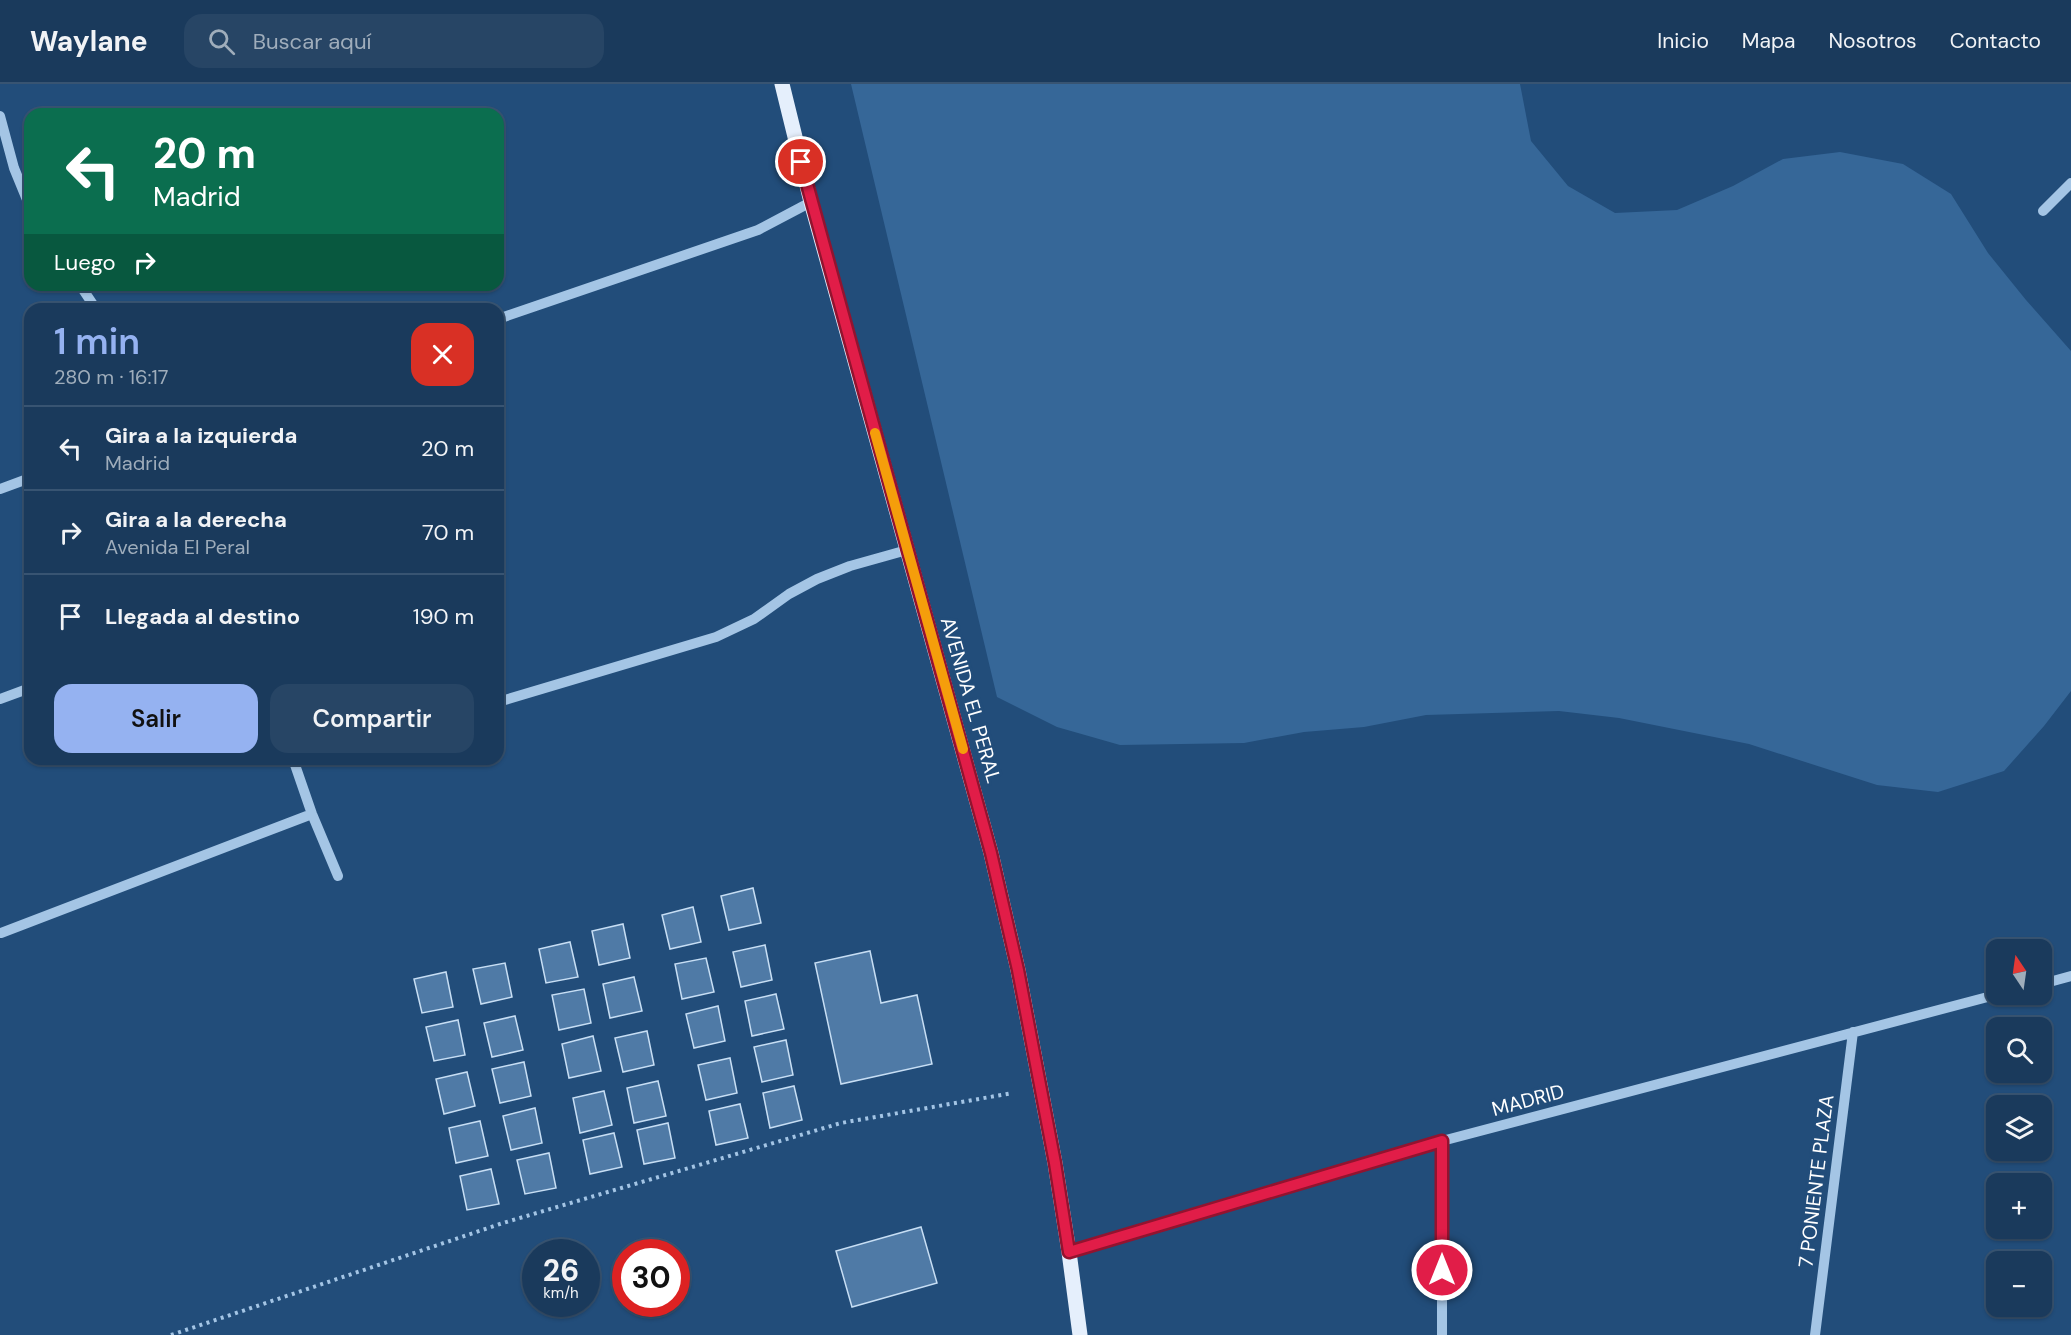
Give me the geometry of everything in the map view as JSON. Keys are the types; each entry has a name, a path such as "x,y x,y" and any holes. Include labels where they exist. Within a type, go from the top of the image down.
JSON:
{"main road":[{"name":"AVENIDA EL PERAL","path":"782,84 811,202 991,853 1018,970 1040,1088 1069,1252 1080,1335"}],"street":[{"path":"0,116 14,168 24,192"},
{"path":"2043,211 2071,183"},
{"path":"504,317 758,230 811,202"},
{"path":"0,489 24,480"},
{"path":"504,700 716,637 754,619 789,594 818,579 850,566 907,550"},
{"path":"0,699 24,690"},
{"path":"295,765 312,814 338,876"},
{"path":"1,933 312,814"},
{"path":"2052,981 2071,976"},
{"name":"MADRID","path":"1069,1252 1442,1141 1986,997"},
{"name":"7 PONIENTE PLAZA","path":"1815,1335 1853,1032"},
{"path":"1442,1141 1443,1335"}],"path":[{"path":"171,1335 503,1223 841,1123 1040,1088"}],"shaded area":[{"path":"851,84 1520,84 1531,141 1568,186 1615,213 1677,210 1733,186 1783,159 1840,152 1903,164 1951,194 1988,253 2071,351 2071,691 2004,771 1938,792 1877,785 1749,744 1619,718 1559,711 1426,715 1364,727 1304,732 1244,743 1120,745 1057,727 997,697"}],"building":[{"path":"753,888 761,923 729,930 721,896"},
{"path":"693,907 701,942 670,949 662,915"},
{"path":"623,924 630,958 599,965 592,931"},
{"path":"570,942 578,977 546,983 539,949"},
{"path":"765,945 772,980 741,987 733,952"},
{"path":"870,951 881,1003 917,995 932,1064 841,1084 815,963"},
{"path":"706,958 714,992 682,999 675,964"},
{"path":"505,963 512,997 481,1004 473,969"},
{"path":"446,972 453,1007 422,1013 414,979"},
{"path":"634,977 642,1011 610,1018 603,984"},
{"path":"584,989 591,1023 559,1030 552,995"},
{"path":"776,994 784,1029 752,1036 745,1001"},
{"path":"718,1006 725,1041 694,1048 686,1014"},
{"path":"515,1016 523,1050 492,1057 484,1023"},
{"path":"458,1020 465,1055 434,1061 426,1027"},
{"path":"647,1031 654,1065 623,1072 615,1038"},
{"path":"593,1036 601,1071 569,1078 562,1044"},
{"path":"786,1040 793,1075 762,1082 754,1047"},
{"path":"730,1058 737,1093 706,1100 698,1065"},
{"path":"524,1062 531,1096 500,1103 492,1069"},
{"path":"467,1072 475,1106 444,1114 436,1079"},
{"path":"658,1081 666,1116 634,1123 627,1088"},
{"path":"794,1086 802,1120 770,1128 763,1093"},
{"path":"604,1091 612,1125 580,1133 573,1098"},
{"path":"740,1104 748,1138 716,1145 709,1111"},
{"path":"535,1108 542,1143 511,1150 503,1116"},
{"path":"480,1121 488,1156 456,1163 449,1128"},
{"path":"668,1123 675,1158 644,1164 637,1130"},
{"path":"614,1133 622,1167 590,1174 583,1140"},
{"path":"549,1153 556,1188 525,1194 517,1160"},
{"path":"491,1169 499,1204 467,1210 460,1176"},
{"path":"921,1227 937,1283 852,1307 836,1251"}],"slow traffic":[{"path":"875,433 963,749"}],"route":[{"path":"801,162 991,853 1018,970 1055,1163 1069,1252 1442,1141 1442,1270"}]}
